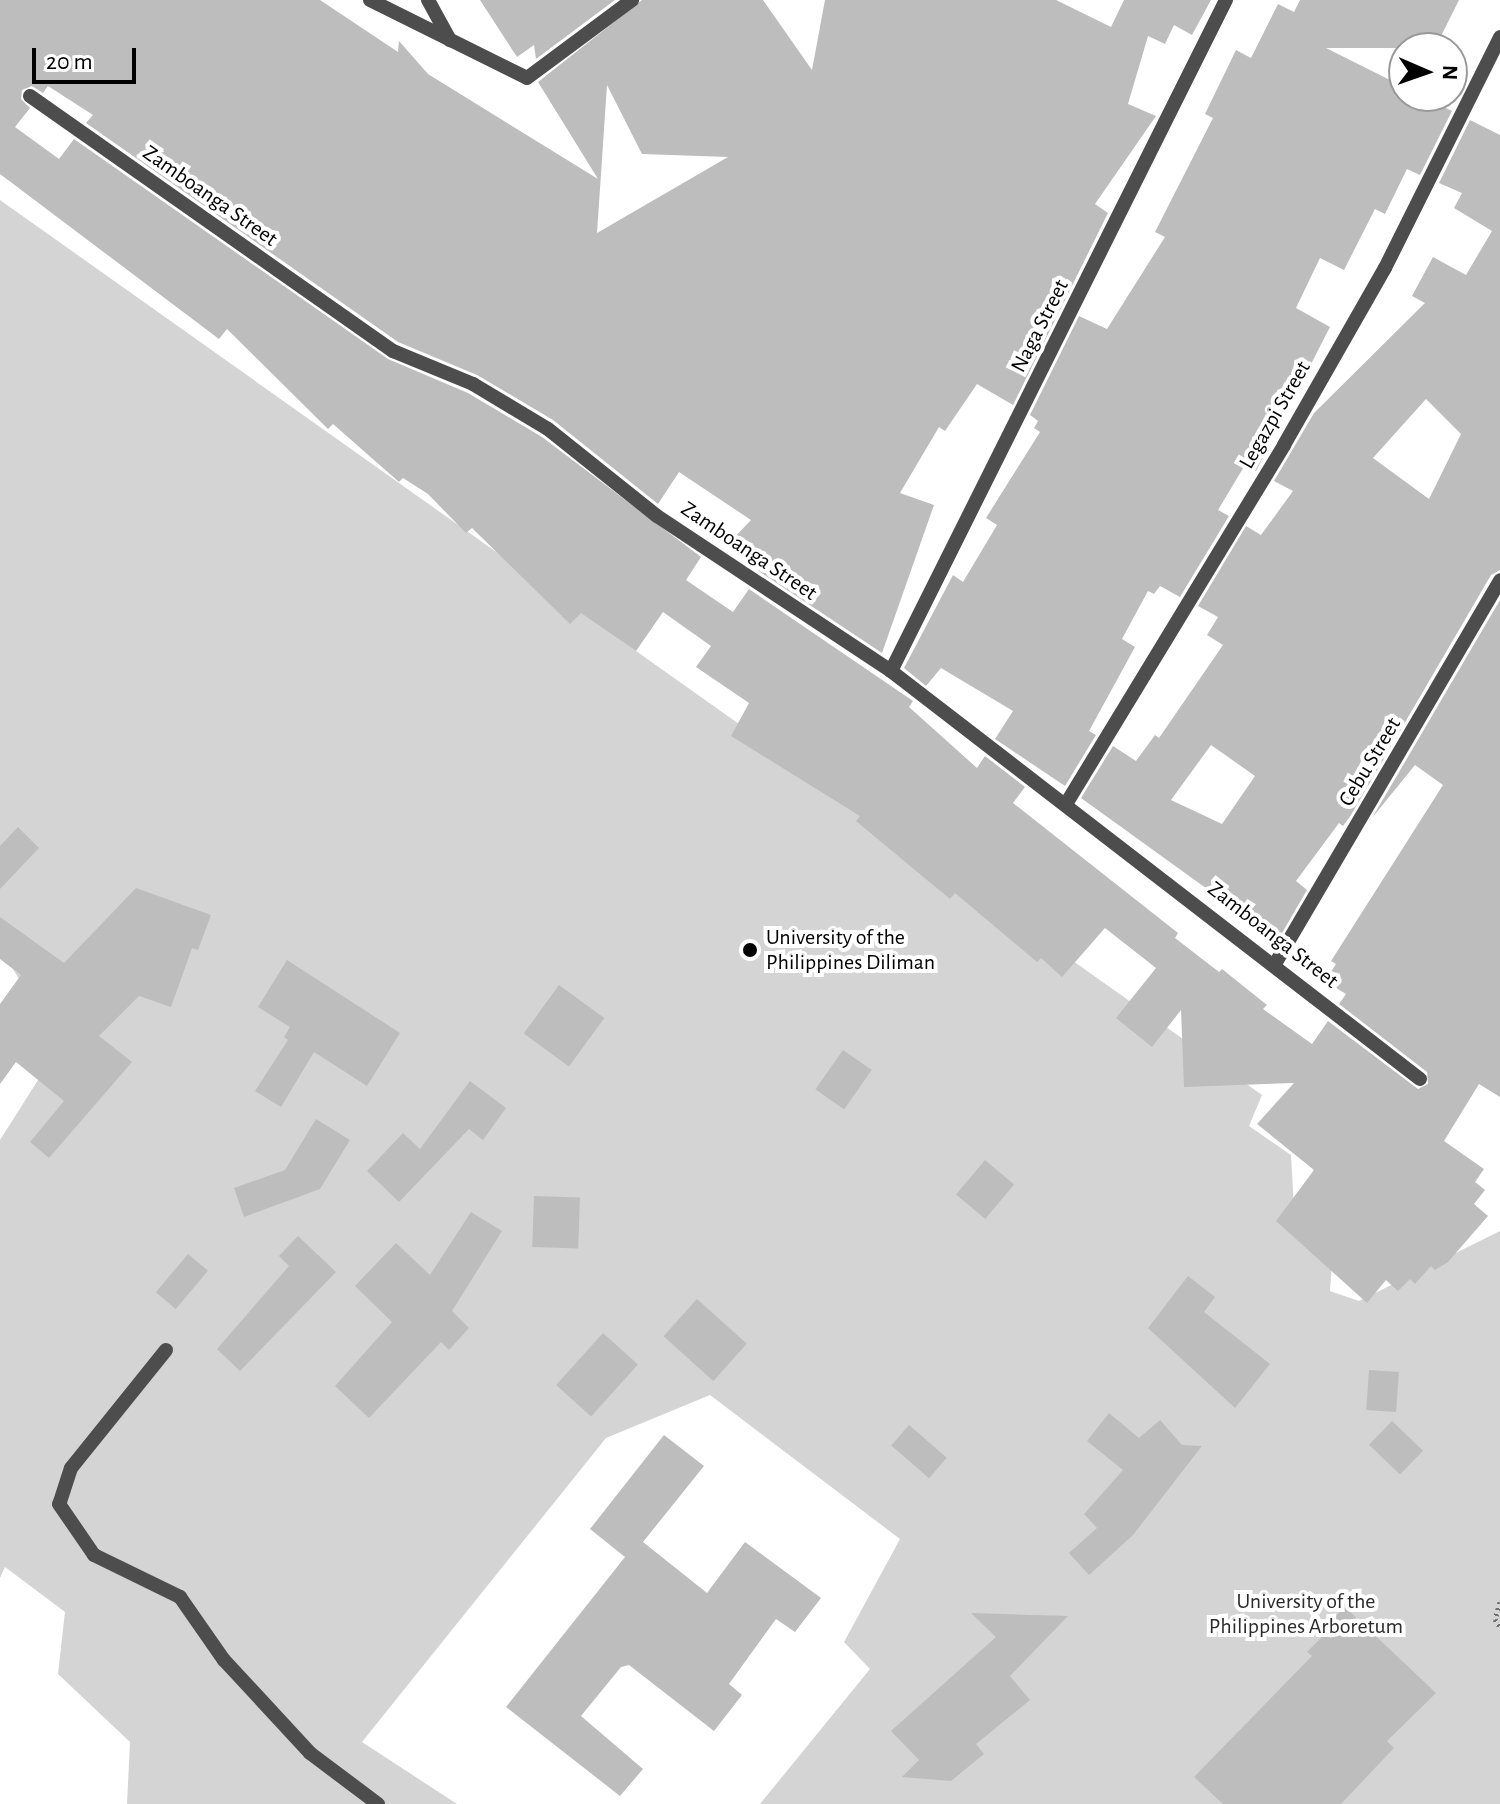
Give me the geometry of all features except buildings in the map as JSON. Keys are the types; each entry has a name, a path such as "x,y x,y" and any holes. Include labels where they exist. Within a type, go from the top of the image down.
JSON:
{"street":[{"path":"370,0 527,78 632,0"},
{"path":"428,0 450,40"},
{"name":"Naga Street","path":"891,671 1226,0"},
{"name":"Legazpi Street","path":"1066,804 1284,445 1385,268 1500,37"},
{"name":"Zamboanga Street","path":"30,96 393,351 473,384 548,429 657,516 891,671 1275,964 1420,1079"},
{"name":"Cebu Street","path":"1275,964 1500,580"},
{"path":"166,1350 71,1468 59,1504 94,1555 180,1597 224,1660 310,1753 378,1804"}],"path":[{"path":"1500,1602 1495,1619 1500,1627"}],"green space":[{"name":"University of the Philippines Arboretum","path":"0,200 1262,1095 1249,1126 1291,1155 1294,1209 1335,1223 1330,1291 1359,1301 1500,1231 1500,1804 760,1804 870,1669 844,1642 900,1539 710,1395 606,1438 362,1742 457,1804 127,1804 130,1742 58,1674 65,1612 5,1567 0,1578 0,1140 59,1047 13,969 0,957"}],"place":[{"name":"University of the Philippines Diliman","path":"750,950"}]}
